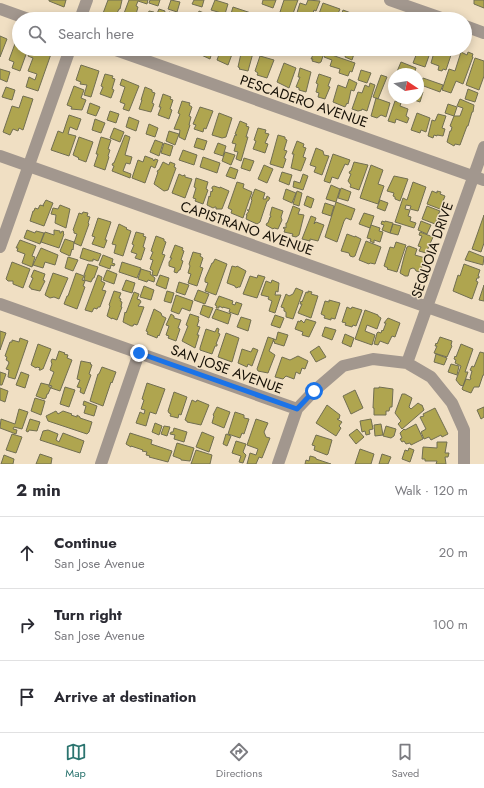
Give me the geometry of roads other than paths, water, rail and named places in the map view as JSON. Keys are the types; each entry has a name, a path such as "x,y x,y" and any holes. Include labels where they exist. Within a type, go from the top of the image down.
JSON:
{"street":[{"path":"83,12 87,0"},
{"path":"390,0 424,12"},
{"path":"0,9 12,13"},
{"path":"472,29 484,33"},
{"path":"0,247 67,56"},
{"name":"PESCADERO AVENUE","path":"133,56 479,178"},
{"name":"SEQUOIA DRIVE","path":"407,363 427,307 479,178 484,147"},
{"name":"CAPISTRANO AVENUE","path":"0,156 484,327"},
{"name":"SAN JOSE AVENUE","path":"0,304 297,409"},
{"path":"101,464 139,353"},
{"path":"278,464 297,409 314,391 343,366 372,359 407,363 431,377 452,404 464,430 464,464"}]}
